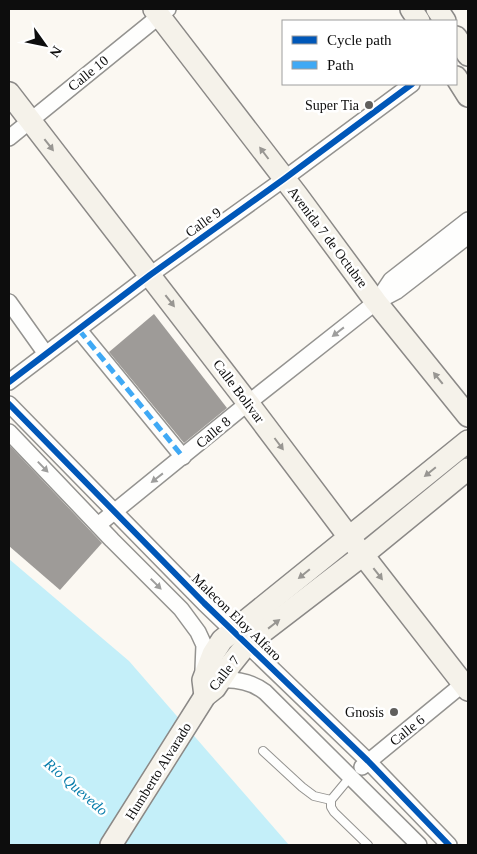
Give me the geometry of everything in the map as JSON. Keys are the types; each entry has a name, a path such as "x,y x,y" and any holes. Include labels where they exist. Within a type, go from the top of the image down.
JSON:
{"main road":[{"path":"411,9 418,20"},
{"path":"437,9 444,20"},
{"name":"Avenida 7 de Octubre","path":"160,11 376,302 468,416"},
{"path":"457,79 468,96"},
{"name":"Calle Bolivar","path":"9,92 248,403 349,538 466,687"},
{"name":"Calle 7","path":"240,638 349,538 468,441"},
{"name":"Calle 7","path":"207,690 213,654 222,640 240,638 363,555 468,469"},
{"name":"Humberto Alvarado","path":"112,845 207,690"}],"street":[{"name":"Calle 10","path":"9,138 160,11"},
{"name":"Calle 9","path":"9,382 150,275 411,85"},
{"name":"Calle 8","path":"376,302 390,280 468,220"},
{"name":"Calle 8","path":"98,525 376,302 397,291 468,236"},
{"path":"9,302 46,354"},
{"path":"79,330 183,457"},
{"name":"Malecon Eloy Alfaro","path":"9,404 204,603 368,761 449,845"},
{"path":"9,432 190,620 204,645 207,690 232,680 246,682 265,692 419,845"},
{"path":"190,620 204,603"},
{"name":"Calle 6","path":"351,776 466,687"}],"lane":[{"path":"263,751 314,796 332,800"},
{"path":"351,776 332,800 331,807 368,845"}],"water":[{"name":"Río Quevedo","path":"9,559 129,661 289,845 9,845"}],"building":[{"path":"154,314 227,408 184,443 109,352"},
{"path":"9,445 102,543 60,590 9,546"}],"marked path":[{"path":"79,330 183,457"}],"cycle path":[{"path":"9,382 150,275 411,85"},
{"path":"9,404 204,603 368,761 449,845"}],"place":[{"name":"Super Tia","path":"369,105"},
{"name":"Gnosis","path":"394,712"}]}
